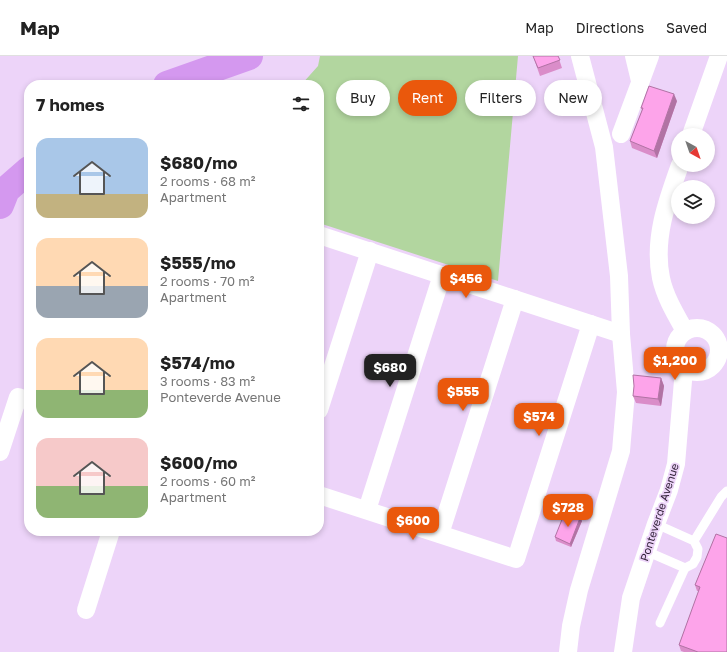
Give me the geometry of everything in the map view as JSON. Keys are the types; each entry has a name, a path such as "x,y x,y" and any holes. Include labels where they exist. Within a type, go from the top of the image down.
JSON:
{"street":[{"path":"568,652 571,626 579,590 621,451 626,392 621,334 619,276 604,148 580,56"},
{"path":"634,56 640,81"},
{"path":"621,134 650,56"},
{"path":"693,128 719,56"},
{"path":"678,172 665,207 658,251 661,279 670,302 685,331"},
{"path":"324,237 621,334"},
{"path":"324,394 370,251"},
{"path":"367,510 442,275"},
{"path":"440,534 515,299"},
{"path":"324,497 516,559 591,324"},
{"path":"693,328 702,328 711,332 717,339 723,359 712,369 698,374 684,370 677,361 674,350 677,340 685,331 693,328"},
{"name":"Ponteverde Avenue","path":"623,652 631,598 646,551 669,490 676,464 684,370"},
{"path":"0,452 18,397 24,399"},
{"path":"86,610 109,536"}],"lane":[{"path":"694,541 720,497 727,491"},
{"path":"656,524 694,541 698,549 697,557 693,564 685,568 660,623"},
{"path":"646,551 685,568"}],"green space":[{"path":"320,56 518,56 516,80 465,80 465,116 513,116 498,281 324,225 324,80 305,80 318,66"}],"building":[{"path":"533,56 558,56 560,60 538,68"},
{"path":"649,86 674,94 654,151 630,141 643,108 641,108"},
{"path":"633,375 661,378 658,399 633,396"},
{"path":"565,512 580,518 570,544 555,537"},
{"path":"716,534 727,538 727,652 698,652 679,645 700,587 695,585"}],"waterway":[{"path":"181,80 249,56"},
{"path":"0,205 6,190 24,174"}]}
